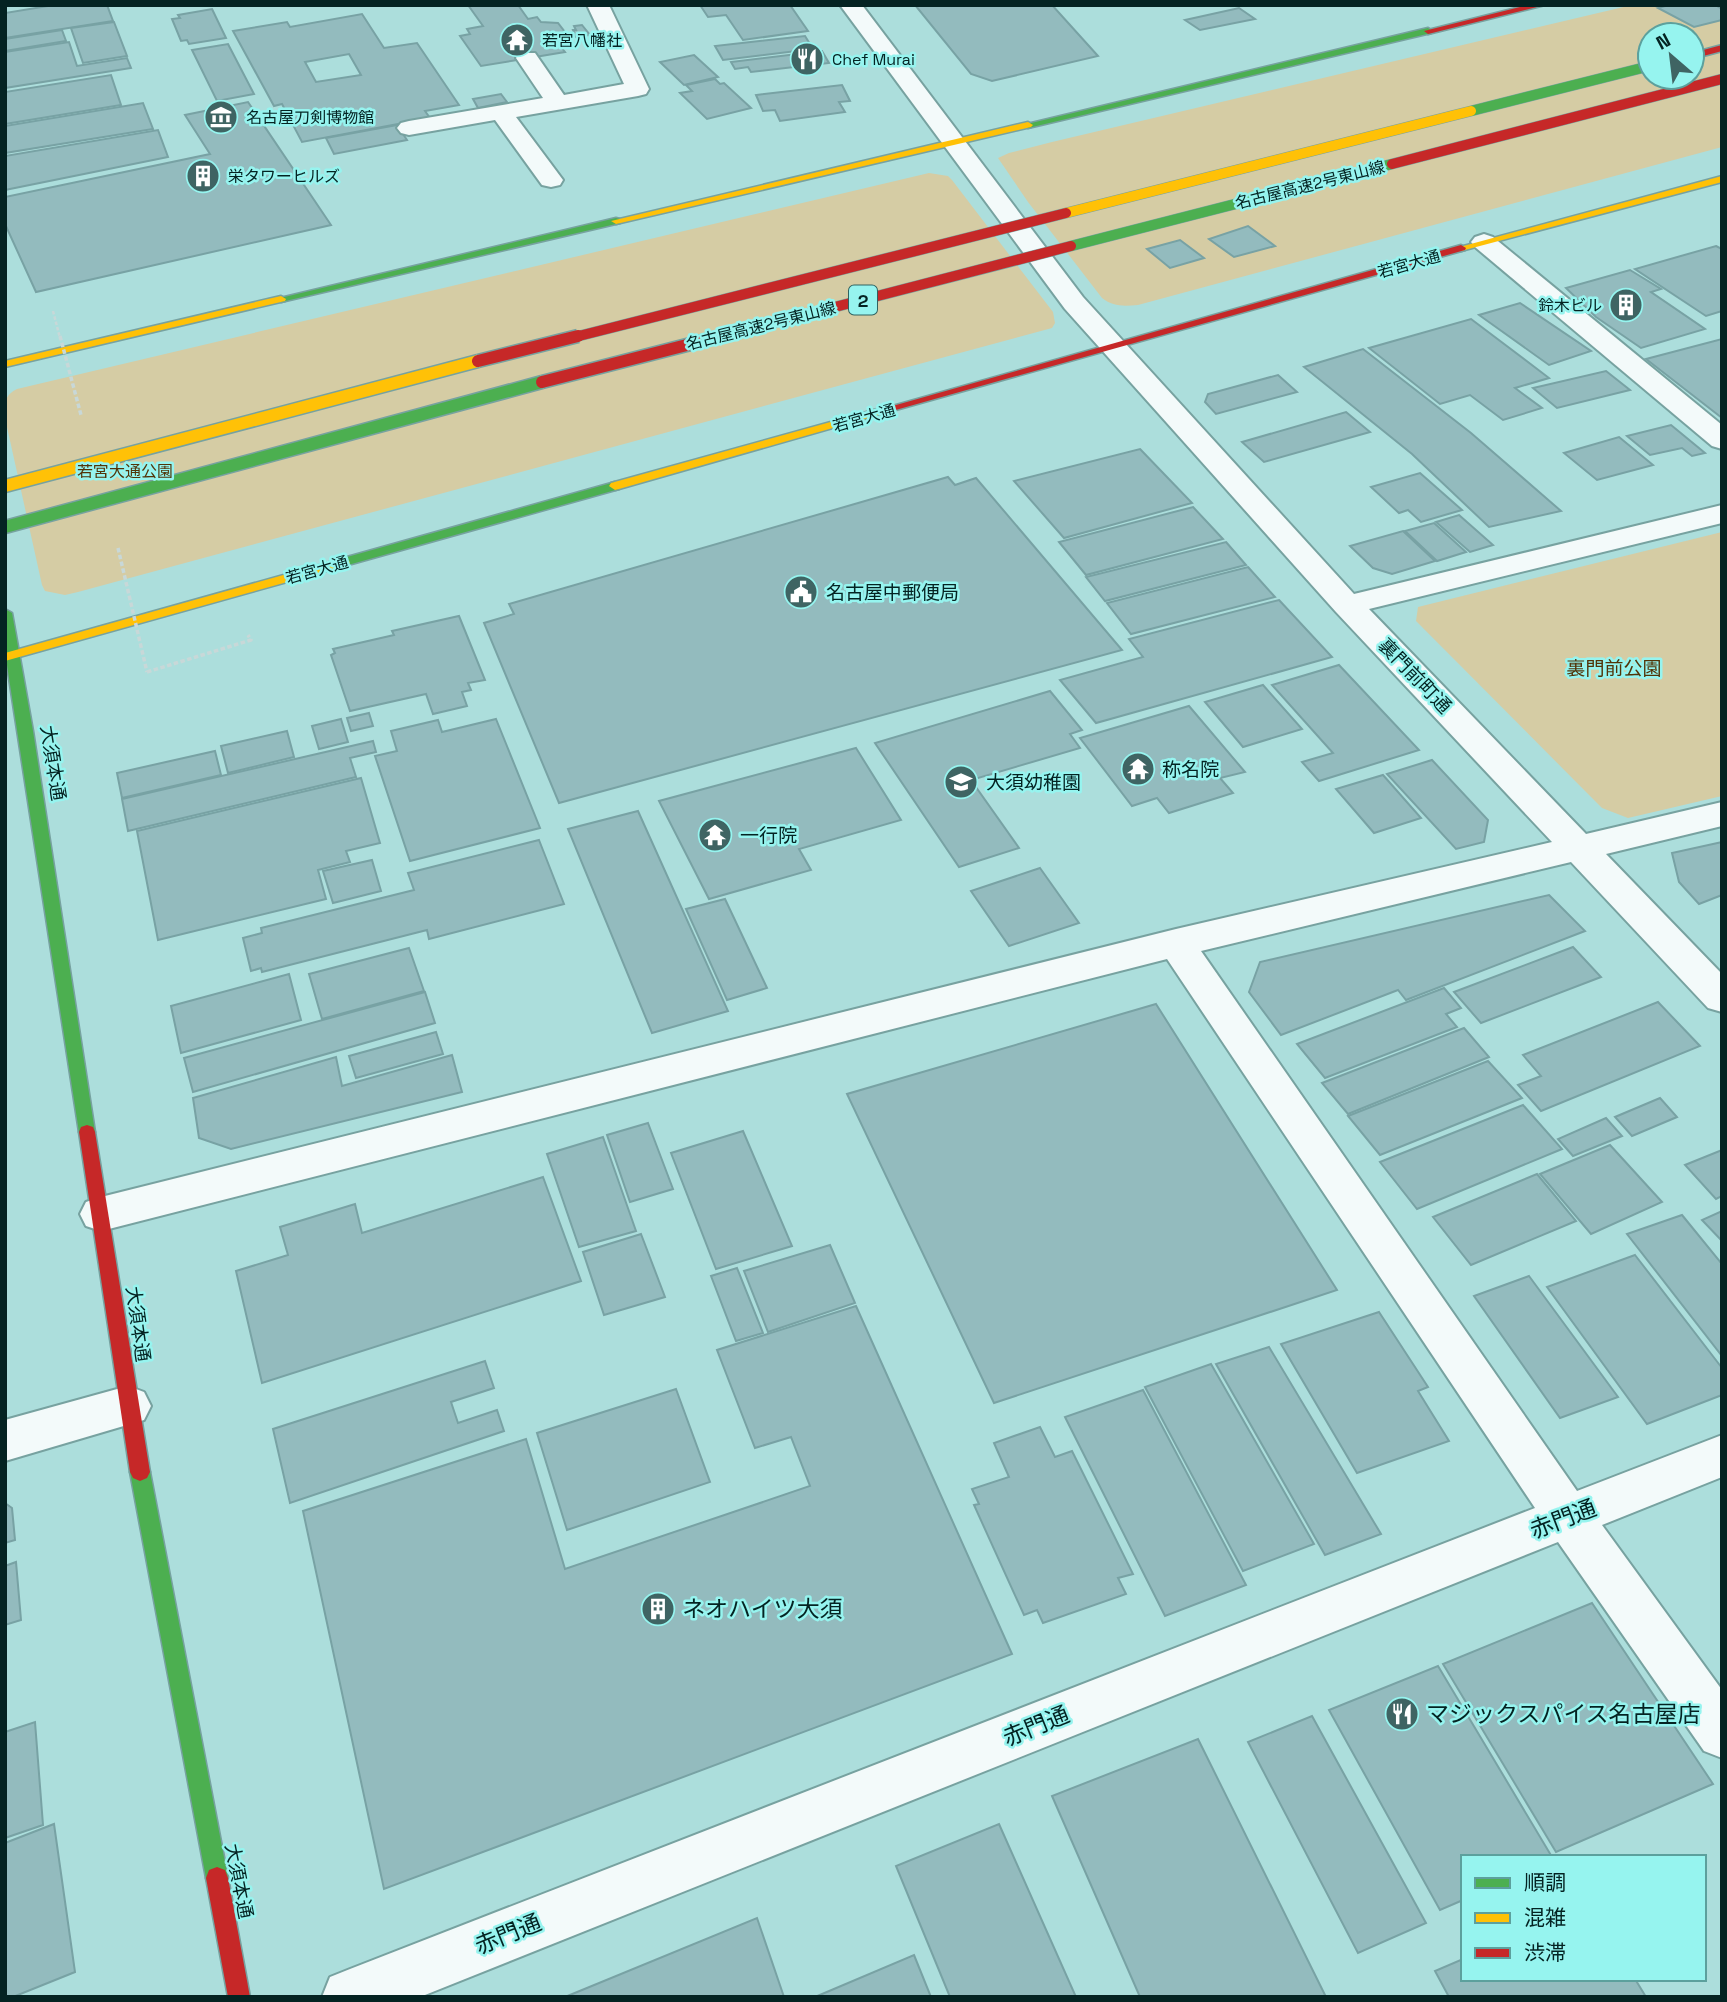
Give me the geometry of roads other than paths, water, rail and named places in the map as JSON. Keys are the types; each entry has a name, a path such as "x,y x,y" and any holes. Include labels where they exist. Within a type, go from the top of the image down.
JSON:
{"main road":[{"path":"5,364 1541,5"},
{"name":"名古屋高速2号東山線","path":"5,486 512,352 1636,70"},
{"name":"名古屋高速2号東山線","path":"5,527 534,384 1722,79"},
{"name":"若宮大通","path":"10,655 1722,179"},
{"name":"大須本通","path":"5,613 101,1214 128,1406 239,1997"}],"street":[{"path":"409,128 638,89 598,5"},
{"name":"裏門前町通","path":"851,5 1074,303 1347,605 1722,998"},
{"path":"527,58 557,102"},
{"path":"501,112 551,180"},
{"path":"1484,243 1722,440"},
{"path":"1347,605 1722,514"},
{"path":"101,1214 1176,943 1722,814"},
{"path":"1176,943 1568,1517 1722,1733"},
{"path":"5,1441 128,1406"},
{"name":"赤門通","path":"350,1997 1722,1457"}],"place":[{"name":"若宮八幡社","path":"517,40"},
{"name":"Chef Murai","path":"807,59"},
{"name":"名古屋刀剣博物館","path":"221,117"},
{"name":"栄タワーヒルズ","path":"203,176"},
{"name":"鈴木ビル","path":"1626,305"},
{"name":"名古屋中郵便局","path":"801,592"},
{"name":"称名院","path":"1138,769"},
{"name":"大須幼稚園","path":"961,782"},
{"name":"一行院","path":"715,835"},
{"name":"ネオハイツ大須","path":"658,1609"},
{"name":"マジックスパイス名古屋店","path":"1402,1714"}],"park label":[{"name":"若宮大通公園","path":"125,471"},
{"name":"裏門前公園","path":"1614,668"}]}
